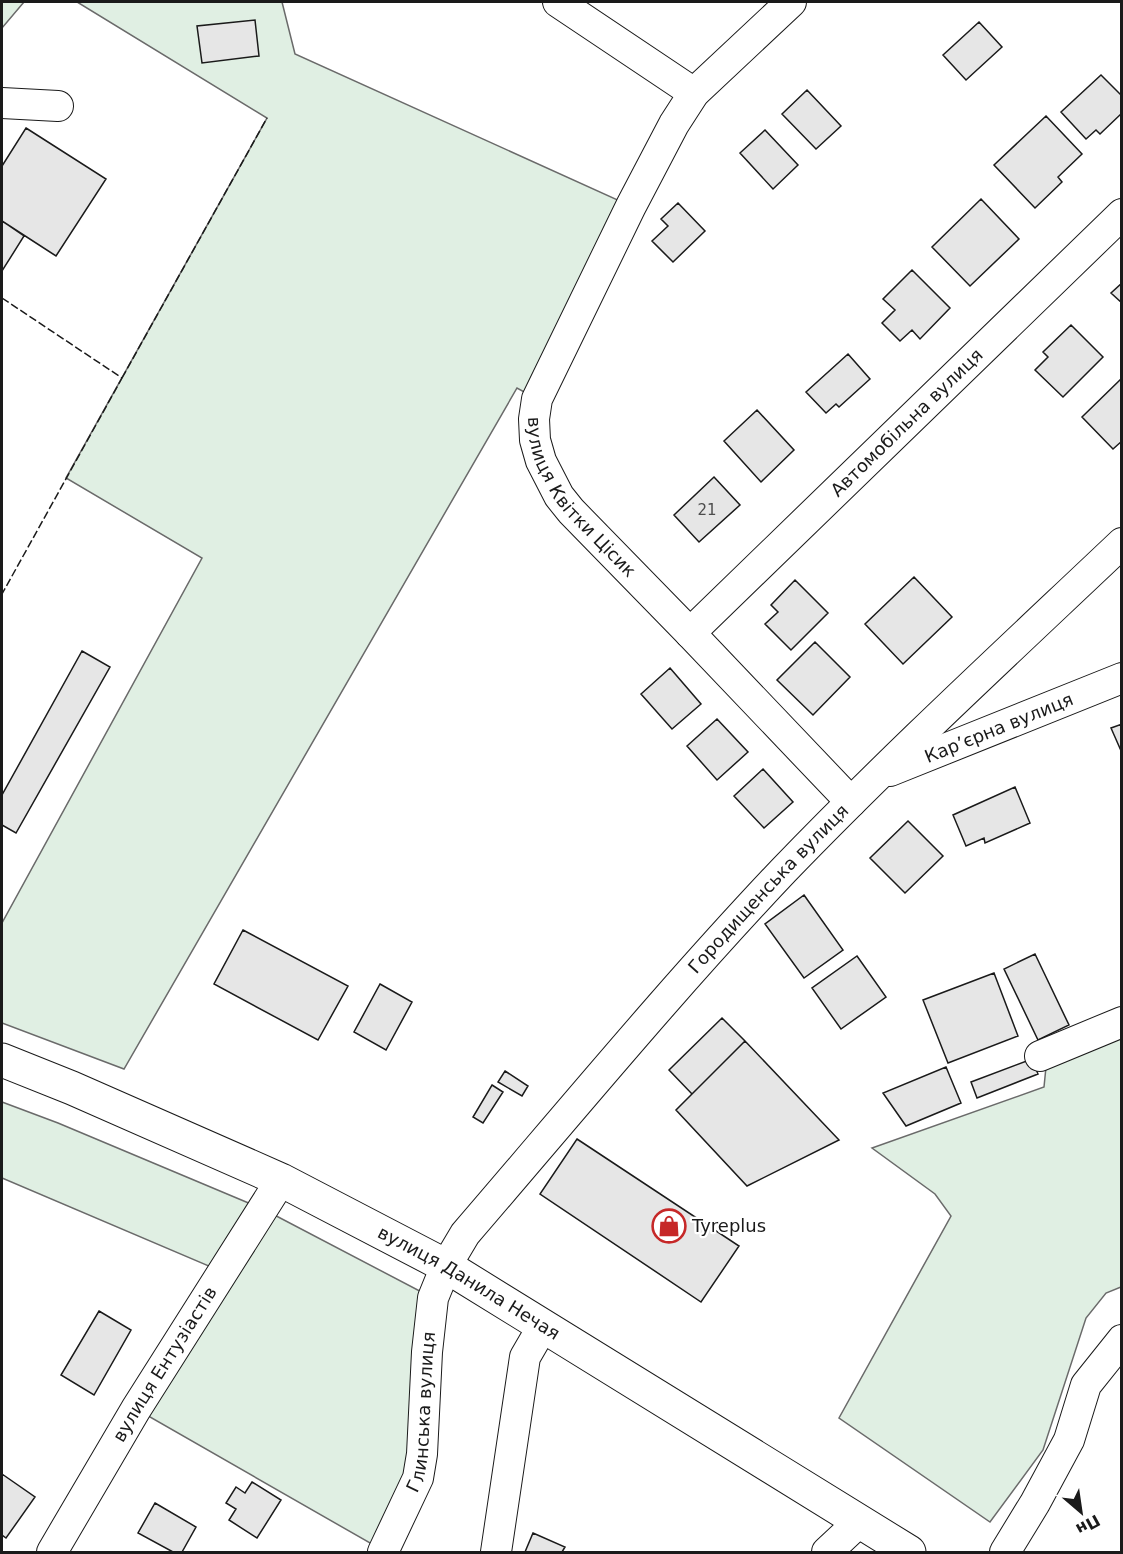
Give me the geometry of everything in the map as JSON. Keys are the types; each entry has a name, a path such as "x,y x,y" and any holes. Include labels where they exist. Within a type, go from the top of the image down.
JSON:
{"main road":[{"name":"вулиця Данила Нечая","path":"2,1060 72,1088 281,1180 446,1266 909,1552"}],"street":[{"path":"558,2 694,93"},
{"name":"вулиця Квітки Цісик","path":"791,2 694,93 674,124 626,216 537,399 534,419 535,440 541,461 559,496 571,511 851,802"},
{"path":"2,104 58,106"},
{"name":"Автомобільна вулиця","path":"690,633 1122,214"},
{"name":"Городищенська вулиця","path":"446,1266 465,1234 710,950 876,777 1122,543"},
{"name":"Карʼєрна вулиця","path":"876,777 1122,678"},
{"path":"1040,1056 1122,1022"},
{"name":"вулиця Ентузіастів","path":"52,1552 136,1409 281,1180"},
{"name":"Глинська вулиця","path":"383,1552 418,1478 422,1454 427,1352 433,1298 446,1266"},
{"path":"496,1552 525,1357 543,1326"},
{"path":"1005,1552 1035,1503 1068,1440 1086,1385 1122,1340"},
{"path":"827,1552 860,1521"}],"green space":[{"path":"2,2 24,2 2,28"},
{"path":"77,2 282,2 295,54 631,206 537,399 517,388 124,1069 2,1023 2,923 202,558 66,478 267,118"},
{"path":"1121,1035 1121,1287 1106,1293 1086,1318 1043,1450 990,1522 839,1418 951,1216 935,1194 872,1148 1044,1087 1046,1067"},
{"path":"2,1102 58,1123 263,1209 433,1298 422,1454 384,1551 136,1409 223,1272 2,1178"}],"building":[{"path":"255,20 259,56 202,63 197,26"},
{"path":"979,22 1002,47 966,80 943,55"},
{"path":"1101,75 1122,96 1122,113 1100,134 1096,130 1086,139 1061,112"},
{"path":"807,90 841,126 816,149 782,114"},
{"path":"1046,116 1082,154 1058,177 1062,182 1035,208 994,165"},
{"path":"26,128 106,179 56,256 2,221 2,166"},
{"path":"765,130 798,165 773,189 740,153"},
{"path":"981,199 1019,239 970,286 932,247"},
{"path":"678,203 705,231 673,262 652,241 668,226 661,219"},
{"path":"2,221 24,236 2,271"},
{"path":"912,270 950,308 920,339 912,330 900,341 882,323 895,310 883,299"},
{"path":"1122,283 1122,303 1111,293"},
{"path":"1071,325 1103,357 1063,397 1035,370 1048,357 1043,352"},
{"path":"848,354 870,379 839,407 836,404 826,413 806,392"},
{"path":"1122,378 1122,441 1113,449 1082,417"},
{"path":"757,410 794,450 761,482 724,441"},
{"path":"714,477 740,505 699,542 674,515"},
{"path":"914,577 952,617 903,664 865,624"},
{"path":"795,580 828,613 791,650 765,624 778,612 771,605"},
{"path":"815,642 850,677 813,715 777,680"},
{"path":"82,651 110,667 16,833 2,825 2,795"},
{"path":"670,668 701,704 672,729 641,694"},
{"path":"717,719 748,752 717,780 687,746"},
{"path":"1122,724 1122,753 1111,728"},
{"path":"763,769 793,802 764,828 734,796"},
{"path":"1015,787 1030,823 985,843 984,838 966,846 953,815"},
{"path":"908,821 943,856 905,893 870,858"},
{"path":"804,895 843,950 804,978 765,924"},
{"path":"243,930 348,986 318,1040 214,984"},
{"path":"1035,954 1069,1025 1038,1040 1004,969"},
{"path":"857,956 886,997 841,1029 812,988"},
{"path":"994,973 1018,1036 948,1063 923,1000"},
{"path":"380,984 412,1002 386,1050 354,1032"},
{"path":"722,1018 745,1041 692,1094 669,1070"},
{"path":"745,1041 839,1140 747,1186 676,1110"},
{"path":"1032,1059 1038,1074 977,1098 971,1082"},
{"path":"946,1067 961,1103 906,1126 883,1093"},
{"path":"505,1071 528,1086 522,1096 498,1082"},
{"path":"492,1085 503,1092 483,1123 473,1117"},
{"path":"577,1139 739,1246 701,1302 540,1194"},
{"path":"99,1311 131,1330 94,1395 61,1375"},
{"path":"2,1474 35,1497 6,1538 2,1535"},
{"path":"252,1482 281,1500 257,1538 229,1520 236,1509 226,1503 236,1487 245,1493"},
{"path":"155,1503 196,1527 182,1552 173,1552 138,1533"},
{"path":"533,1533 565,1547 562,1552 525,1552"}],"fence":[{"path":"122,378 267,118"},
{"path":"2,298 122,378 2,594"}],"place":[{"name":"Tyreplus","path":"669,1226"}]}
